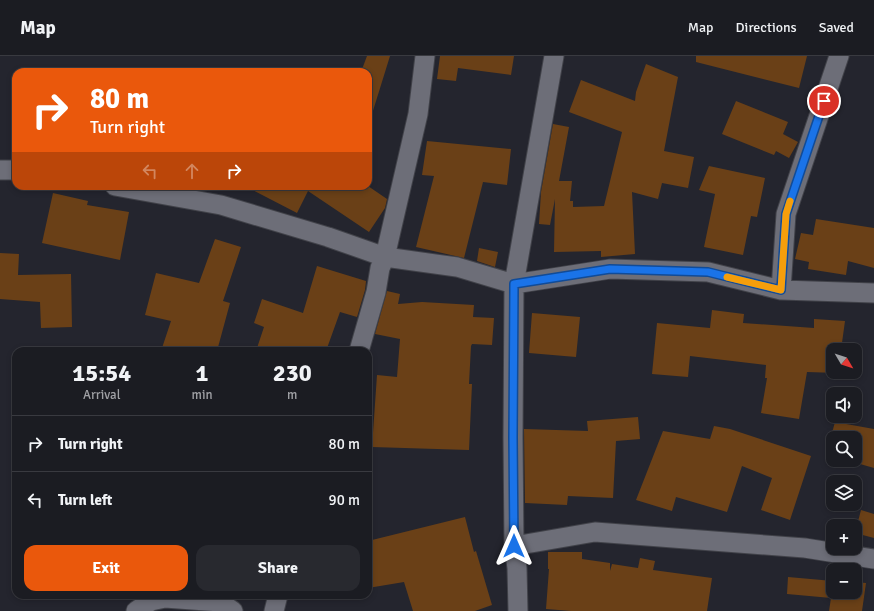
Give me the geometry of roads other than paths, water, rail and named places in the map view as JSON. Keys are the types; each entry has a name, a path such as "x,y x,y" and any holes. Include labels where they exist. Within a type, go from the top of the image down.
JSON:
{"street":[{"path":"360,347 376,292 380,268 385,257 418,114 425,56"},
{"path":"518,611 517,568 514,546 514,284 554,56"},
{"path":"781,290 786,214 839,56"},
{"path":"0,170 12,170"},
{"path":"137,190 221,205 328,237 385,257 457,267 514,284 610,269 708,272 781,290 874,293"},
{"path":"514,546 595,532 805,548 874,559"},
{"path":"136,611 150,601 160,599"},
{"path":"179,599 220,602 233,611"},
{"path":"274,611 277,599"}]}
